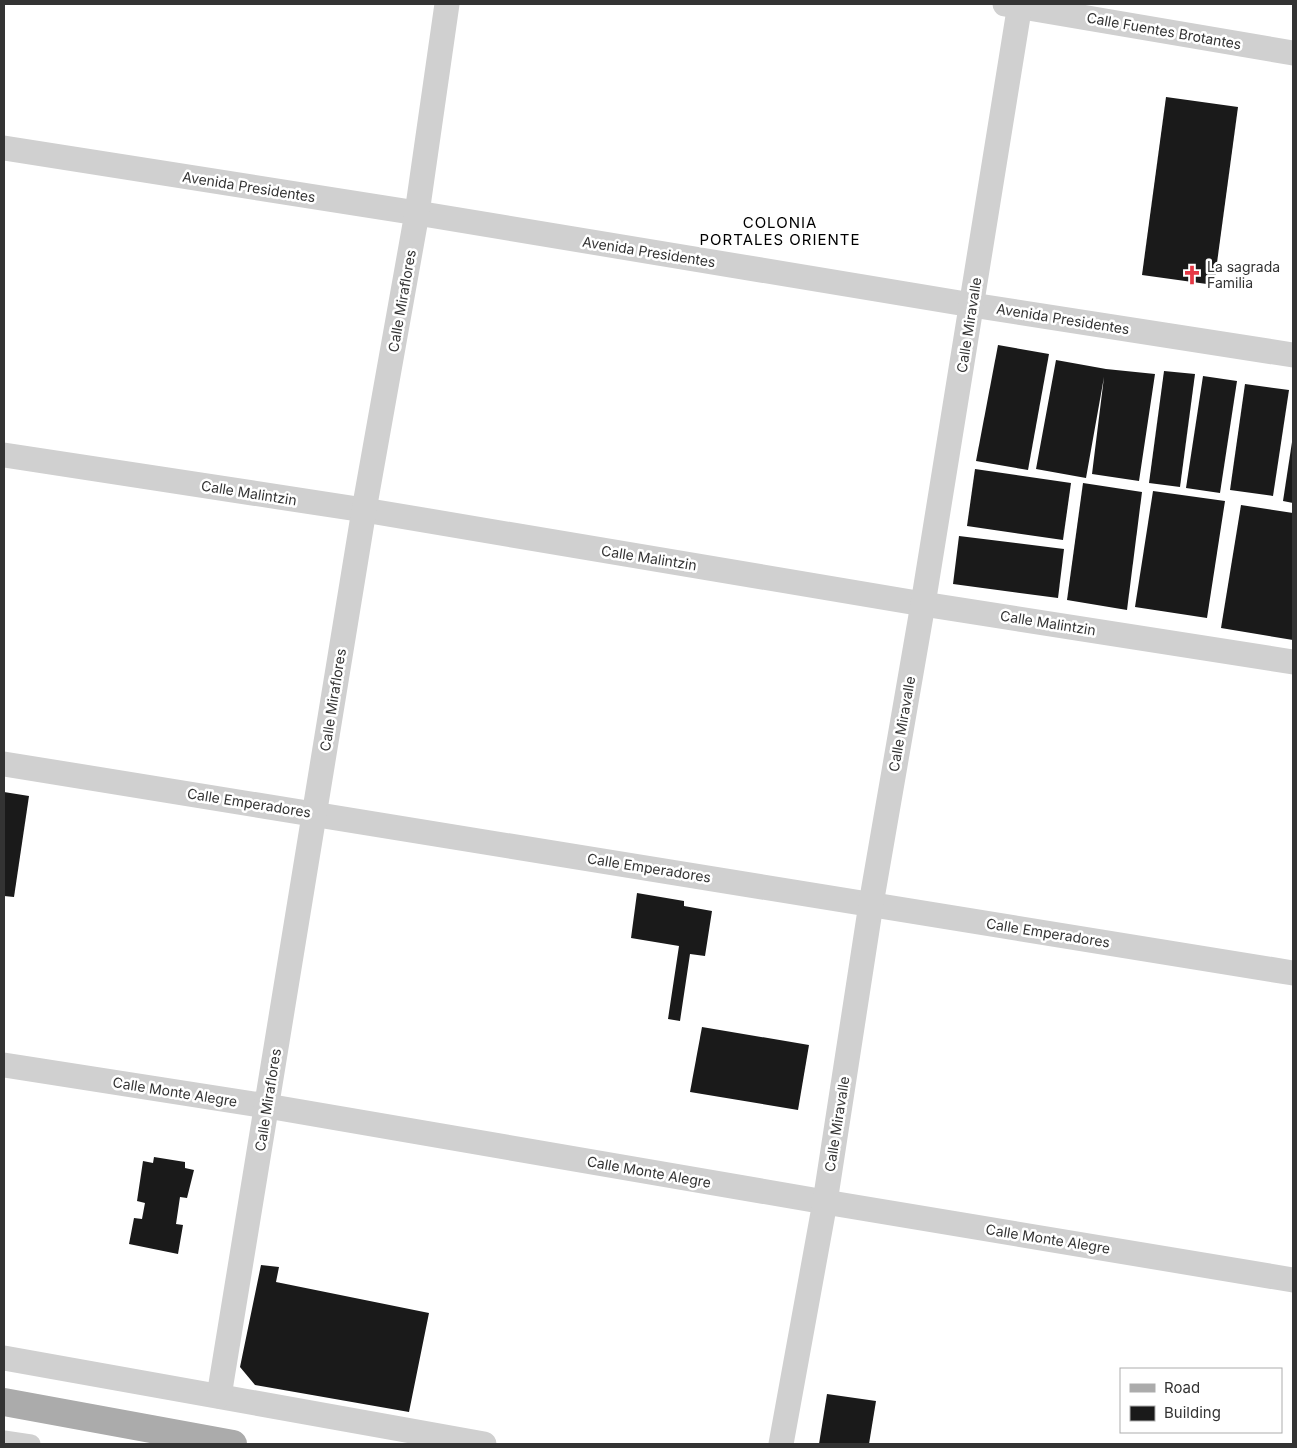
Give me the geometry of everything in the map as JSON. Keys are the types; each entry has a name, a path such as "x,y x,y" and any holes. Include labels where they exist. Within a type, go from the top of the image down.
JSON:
{"main road":[{"path":"4,1402 233,1444"}],"street":[{"name":"Calle Miraflores","path":"219,1396 364,510 417,213 448,4"},
{"name":"Calle Fuentes Brotantes","path":"1015,5 1293,53"},
{"name":"Calle Miravalle","path":"781,1444 825,1202 871,904 972,305 1015,5"},
{"name":"Avenida Presidentes","path":"4,148 417,213 972,305 1293,355"},
{"name":"Calle Malintzin","path":"4,456 364,510 923,604 1293,662"},
{"name":"Calle Emperadores","path":"4,764 1293,973"},
{"name":"Calle Monte Alegre","path":"4,1065 266,1106 1293,1280"},
{"path":"4,1358 484,1444"},
{"path":"4,1440 31,1444"}],"building":[{"path":"1166,97 1238,107 1214,285 1142,275"},
{"path":"998,345 1049,354 1028,470 976,461"},
{"path":"1056,360 1106,369 1155,374 1139,481 1092,474 1104,377 1086,478 1036,469"},
{"path":"1164,371 1195,374 1180,487 1149,483"},
{"path":"1203,376 1237,381 1220,493 1186,488"},
{"path":"1245,384 1289,390 1273,496 1230,490"},
{"path":"1293,442 1293,503 1283,501"},
{"path":"975,469 1071,483 1063,540 967,526"},
{"path":"1083,483 1142,492 1127,610 1067,600"},
{"path":"1153,491 1225,501 1207,618 1135,607"},
{"path":"1241,505 1293,513 1293,640 1221,628"},
{"path":"959,536 1064,549 1058,598 953,584"},
{"path":"4,792 29,796 14,897 4,896"},
{"path":"637,893 684,901 684,906 712,911 705,956 690,954 680,1021 668,1019 679,946 631,938"},
{"path":"702,1027 809,1045 798,1110 690,1092"},
{"path":"154,1157 185,1162 185,1168 194,1170 187,1198 180,1197 176,1224 183,1225 178,1254 129,1244 134,1218 142,1219 145,1203 137,1201 143,1161 153,1163"},
{"path":"261,1265 279,1267 276,1282 429,1313 409,1412 255,1385 240,1367"},
{"path":"827,1394 876,1401 869,1444 819,1444"}],"place":[{"name":"La sagrada Familia","path":"1192,275"}],"district":[{"name":"COLONIA PORTALES ORIENTE","path":"780,232"}]}
